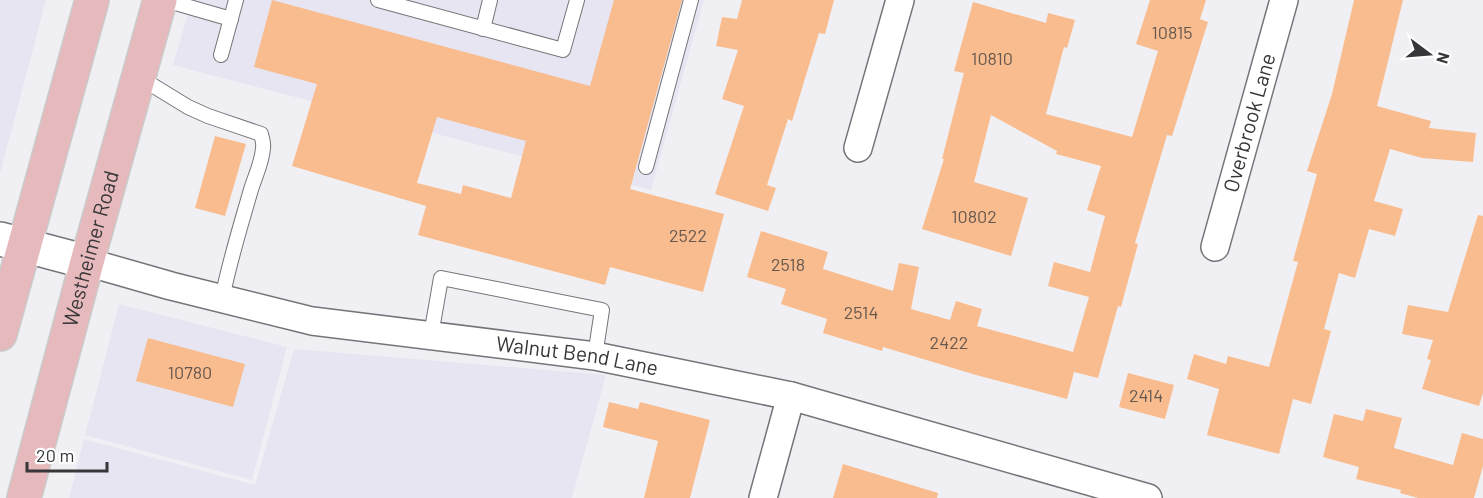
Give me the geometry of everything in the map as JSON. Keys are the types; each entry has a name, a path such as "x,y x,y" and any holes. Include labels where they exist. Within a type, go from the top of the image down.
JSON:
{"main road":[{"path":"0,334 12,242 92,0"},
{"name":"Westheimer Road","path":"24,498 87,262 163,0"}],"street":[{"path":"858,148 900,0"},
{"name":"Overbrook Lane","path":"1215,247 1284,0"},
{"name":"Walnut Bend Lane","path":"12,242 171,286 312,321 595,356 790,396 1148,498"},
{"path":"763,498 790,396"}],"lane":[{"path":"163,0 231,19"},
{"path":"221,55 237,0"},
{"path":"378,0 563,50 577,0"},
{"path":"483,29 490,0"},
{"path":"646,167 691,0"},
{"path":"139,77 208,117 261,134 264,145 261,163 228,269 222,298"},
{"path":"431,335 441,278 602,310 595,356"}],"shaded area":[{"path":"0,0 46,0 0,174"},
{"path":"192,0 704,0 651,190 173,65"},
{"path":"119,304 287,347 252,480 85,435"},
{"path":"294,349 606,375 572,498 69,498 84,439 255,485"}],"building":[{"path":"272,0 590,86 614,0 682,0 630,189 724,214 703,292 610,267 605,285 418,235 426,206 292,166 317,84 254,67","holes":["437,117 526,141 511,198 463,185 461,194 417,183"]},
{"path":"742,0 834,0 825,34 819,33 792,121 788,119 767,185 776,188 768,211 715,194 744,106 722,99 738,50 716,46 722,17 737,19"},
{"path":"1150,0 1206,0 1200,19 1208,22 1172,136 1167,135 1135,243 1138,244 1121,307 1118,306 1098,378 1074,372 1067,399 883,347 882,351 823,333 827,319 781,304 786,289 747,277 761,231 828,252 823,269 893,291 899,263 919,267 911,309 950,320 956,301 982,309 977,326 1073,352 1089,297 1048,286 1054,262 1090,272 1105,216 1087,210 1101,166 1056,154 1057,151 991,115 974,182 1028,198 1011,256 922,229 944,159 942,159 964,73 954,71 973,2 1046,23 1048,13 1075,20 1067,48 1064,47 1046,114 1132,137 1158,51 1136,44"},
{"path":"1354,0 1403,0 1377,106 1431,121 1429,128 1476,133 1473,162 1422,158 1390,149 1374,201 1403,209 1395,236 1369,229 1355,278 1339,273 1324,329 1331,331 1311,404 1293,399 1279,454 1207,435 1219,389 1187,379 1194,354 1226,364 1228,356 1269,367 1298,262 1293,261 1317,174 1307,171 1332,94"},
{"path":"215,136 246,144 225,216 195,208"},
{"path":"1478,215 1483,216 1483,393 1479,406 1422,389 1431,360 1427,359 1433,340 1402,334 1408,305 1448,312"},
{"path":"148,338 245,364 233,407 136,381"},
{"path":"1128,373 1174,385 1165,419 1119,407"},
{"path":"609,402 638,409 640,402 710,420 690,498 644,498 658,441 603,427"},
{"path":"1366,409 1402,418 1394,448 1453,465 1462,433 1483,439 1483,466 1474,498 1418,498 1400,493 1401,490 1356,479 1359,467 1323,457 1334,414 1363,421"},
{"path":"843,464 938,493 937,498 833,498"}]}
